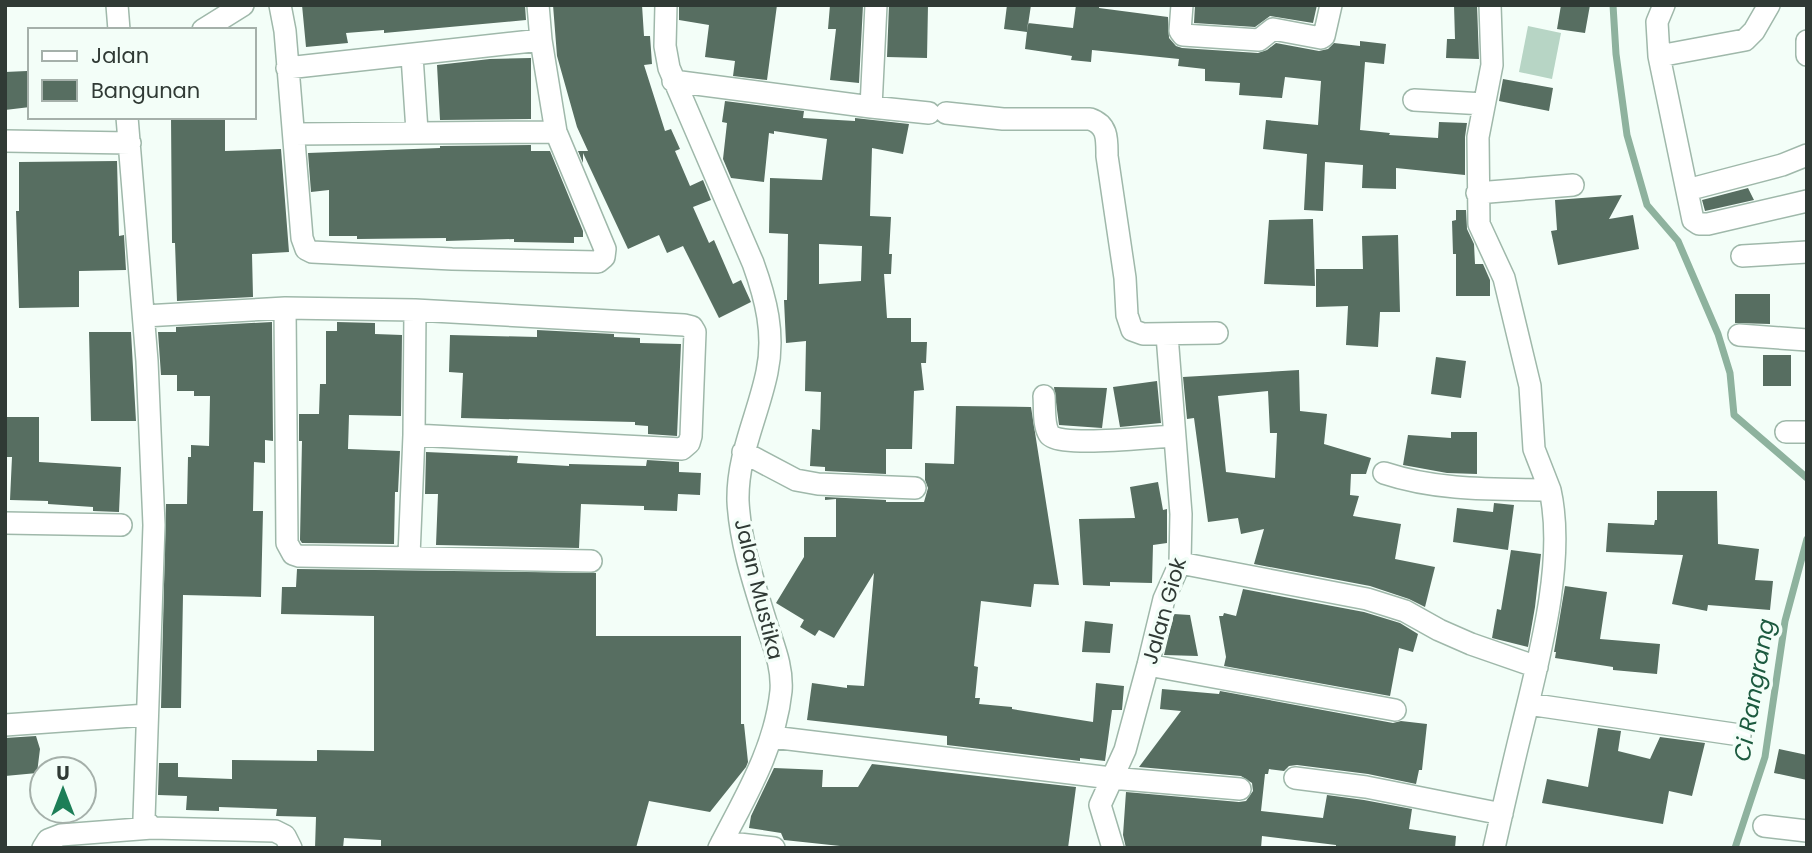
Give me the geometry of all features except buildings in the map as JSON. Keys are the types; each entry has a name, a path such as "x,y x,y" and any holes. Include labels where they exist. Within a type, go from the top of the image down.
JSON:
{"street":[{"path":"117,5 119,28"},
{"path":"280,5 285,31 302,238 306,248 312,252 452,259 598,262 604,257 605,249 556,132 538,5"},
{"name":"Jalan Mustika","path":"666,5 666,58 673,81 753,263 768,312 770,346 766,374 743,452 738,502 750,567 779,667 780,695 772,737 759,771 721,845"},
{"path":"871,107 876,5"},
{"path":"1182,5 1180,31 1184,35 1238,40 1259,40 1273,29 1321,38 1325,33 1331,5"},
{"path":"1490,5 1492,65 1478,137 1479,224 1504,278 1530,386 1534,449 1550,491 1555,515 1552,576 1537,667 1494,848"},
{"path":"1664,5 1657,22 1658,56 1692,217 1699,224 1708,224 1807,201"},
{"path":"1658,56 1745,40 1769,5"},
{"path":"206,28 237,10"},
{"path":"287,68 541,40"},
{"path":"1807,41 1807,55"},
{"path":"412,56 417,131"},
{"path":"673,81 871,107 1003,119 1090,119 1099,122 1107,141 1132,330 1143,334 1167,335 1217,333"},
{"path":"1414,100 1484,104"},
{"path":"127,119 144,316 154,525 143,814 145,822 152,828"},
{"path":"294,134 556,132"},
{"path":"5,141 130,143"},
{"path":"1687,190 1782,165 1807,155"},
{"path":"1477,193 1573,185"},
{"path":"1742,256 1807,253"},
{"path":"144,316 285,307 415,310 684,325 692,327 695,332 691,436 689,443 682,449 414,435"},
{"path":"285,307 288,549 293,554 591,561"},
{"path":"409,556 415,310"},
{"name":"Jalan Giok","path":"1113,848 1100,805 1125,750 1164,599 1180,563 1182,535 1167,335"},
{"path":"1739,335 1807,341"},
{"path":"1044,396 1045,423 1054,440 1094,441 1174,436"},
{"path":"743,452 796,481 915,488"},
{"path":"1384,472 1409,481 1447,487 1550,491"},
{"path":"5,523 121,525"},
{"path":"1180,563 1367,599 1405,611 1471,644 1537,667"},
{"path":"1148,665 1395,710"},
{"path":"1528,704 1740,735"},
{"path":"5,725 147,715"},
{"path":"772,737 1111,778 1240,789"},
{"path":"1295,778 1366,787 1502,814"},
{"path":"1764,826 1807,831"},
{"path":"43,848 48,840 61,835 152,828 275,831 285,836 291,848"},
{"path":"721,845 774,848"}],"green space":[{"path":"1528,26 1561,33 1552,79 1519,72"}],"waterway":[{"name":"Ci Rangrang","path":"1613,5 1616,54 1627,135 1647,205 1678,241 1718,334 1730,373 1734,415 1807,478"},
{"name":"Ci Rangrang","path":"1735,848 1765,757 1785,621 1807,539"}]}
